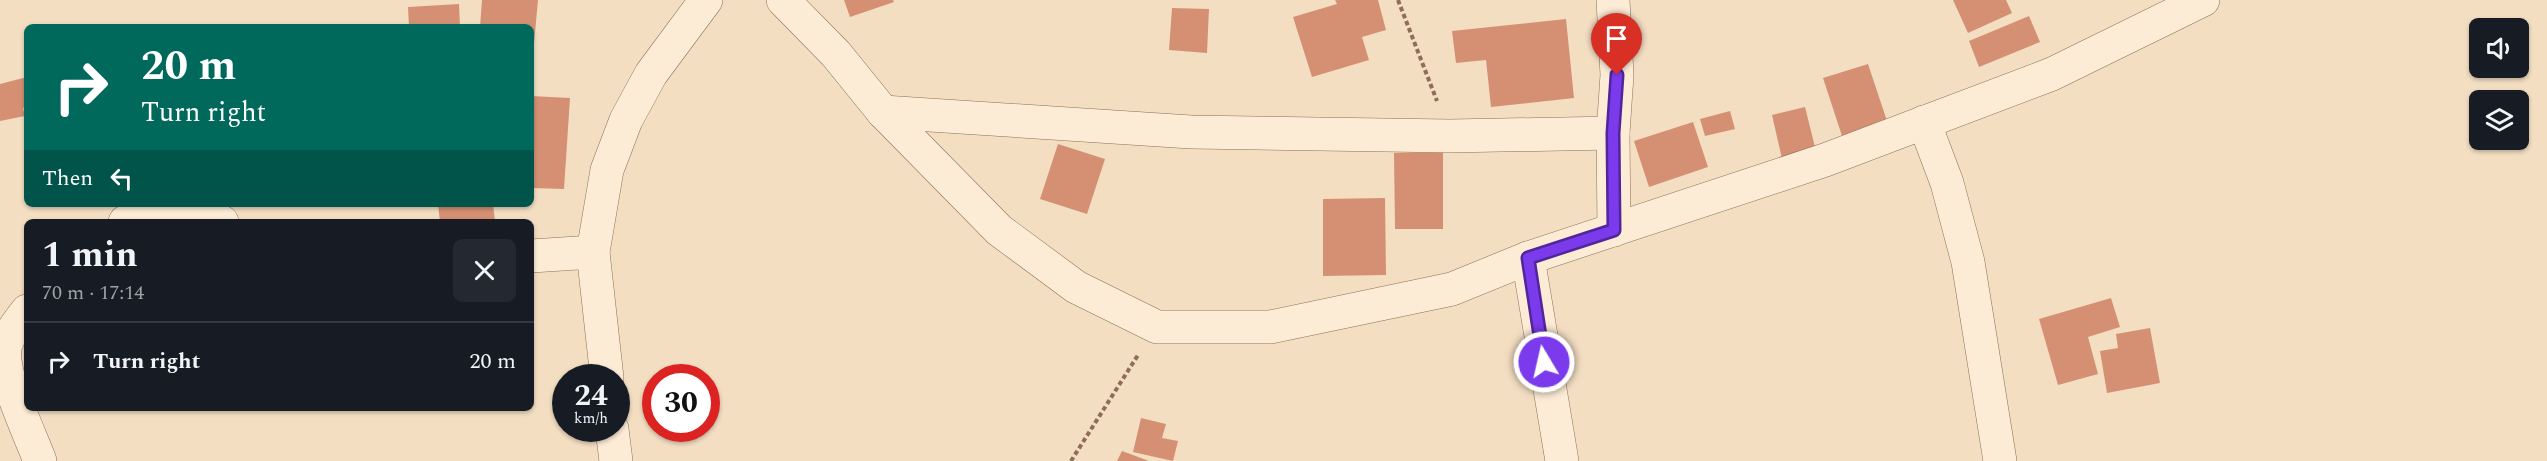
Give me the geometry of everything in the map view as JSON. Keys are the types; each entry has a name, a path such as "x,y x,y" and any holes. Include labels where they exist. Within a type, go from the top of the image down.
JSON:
{"street":[{"path":"605,364 593,252 607,170 626,120 651,74 706,0"},
{"path":"783,0 836,54 884,112 999,230 1076,287 1157,327 1270,327 1452,289 1528,258 1826,160 2052,74 2203,0"},
{"path":"1613,0 1617,75 1613,133 1614,230"},
{"path":"884,112 1191,132 1450,136 1613,133"},
{"path":"1924,122 1947,183 1968,262 2000,461"},
{"path":"130,219 161,216 192,219"},
{"path":"534,256 593,252"},
{"path":"1528,258 1562,461"},
{"path":"24,315 5,348 8,376 40,461"},
{"path":"614,442 616,461"}],"path":[{"path":"1398,0 1450,136"},
{"path":"1071,461 1157,327"}],"building":[{"path":"482,0 538,0 534,43 534,24 480,24"},
{"path":"844,0 893,0 894,2 850,17"},
{"path":"1335,0 1378,0 1386,30 1362,37 1369,60 1312,77 1293,17 1337,4"},
{"path":"1953,0 2006,0 2012,13 1968,33"},
{"path":"459,4 460,24 409,24 408,7"},
{"path":"1172,8 1209,9 1207,53 1169,50"},
{"path":"2029,16 2040,42 1979,67 1969,41"},
{"path":"1566,19 1574,98 1491,107 1486,60 1456,63 1452,31"},
{"path":"1868,64 1888,124 1843,139 1823,78"},
{"path":"24,78 24,116 0,121 0,84"},
{"path":"534,96 570,98 564,189 534,188"},
{"path":"1805,107 1817,155 1783,163 1772,115"},
{"path":"1730,111 1735,129 1705,136 1700,119"},
{"path":"1693,122 1708,167 1649,187 1634,141"},
{"path":"1058,144 1105,159 1087,214 1040,199"},
{"path":"1443,152 1443,229 1395,229 1394,153"},
{"path":"1385,198 1386,275 1323,276 1323,199"},
{"path":"438,207 493,207 495,219 440,219"},
{"path":"2111,298 2120,327 2088,337 2098,374 2058,385 2039,319"},
{"path":"2150,328 2160,383 2107,393 2100,351 2118,348 2116,334"},
{"path":"1141,418 1166,424 1162,438 1178,441 1173,461 1133,452"},
{"path":"1122,451 1149,461 1117,461"}],"route":[{"path":"1544,362 1528,258 1614,230 1613,133 1617,75"}]}
